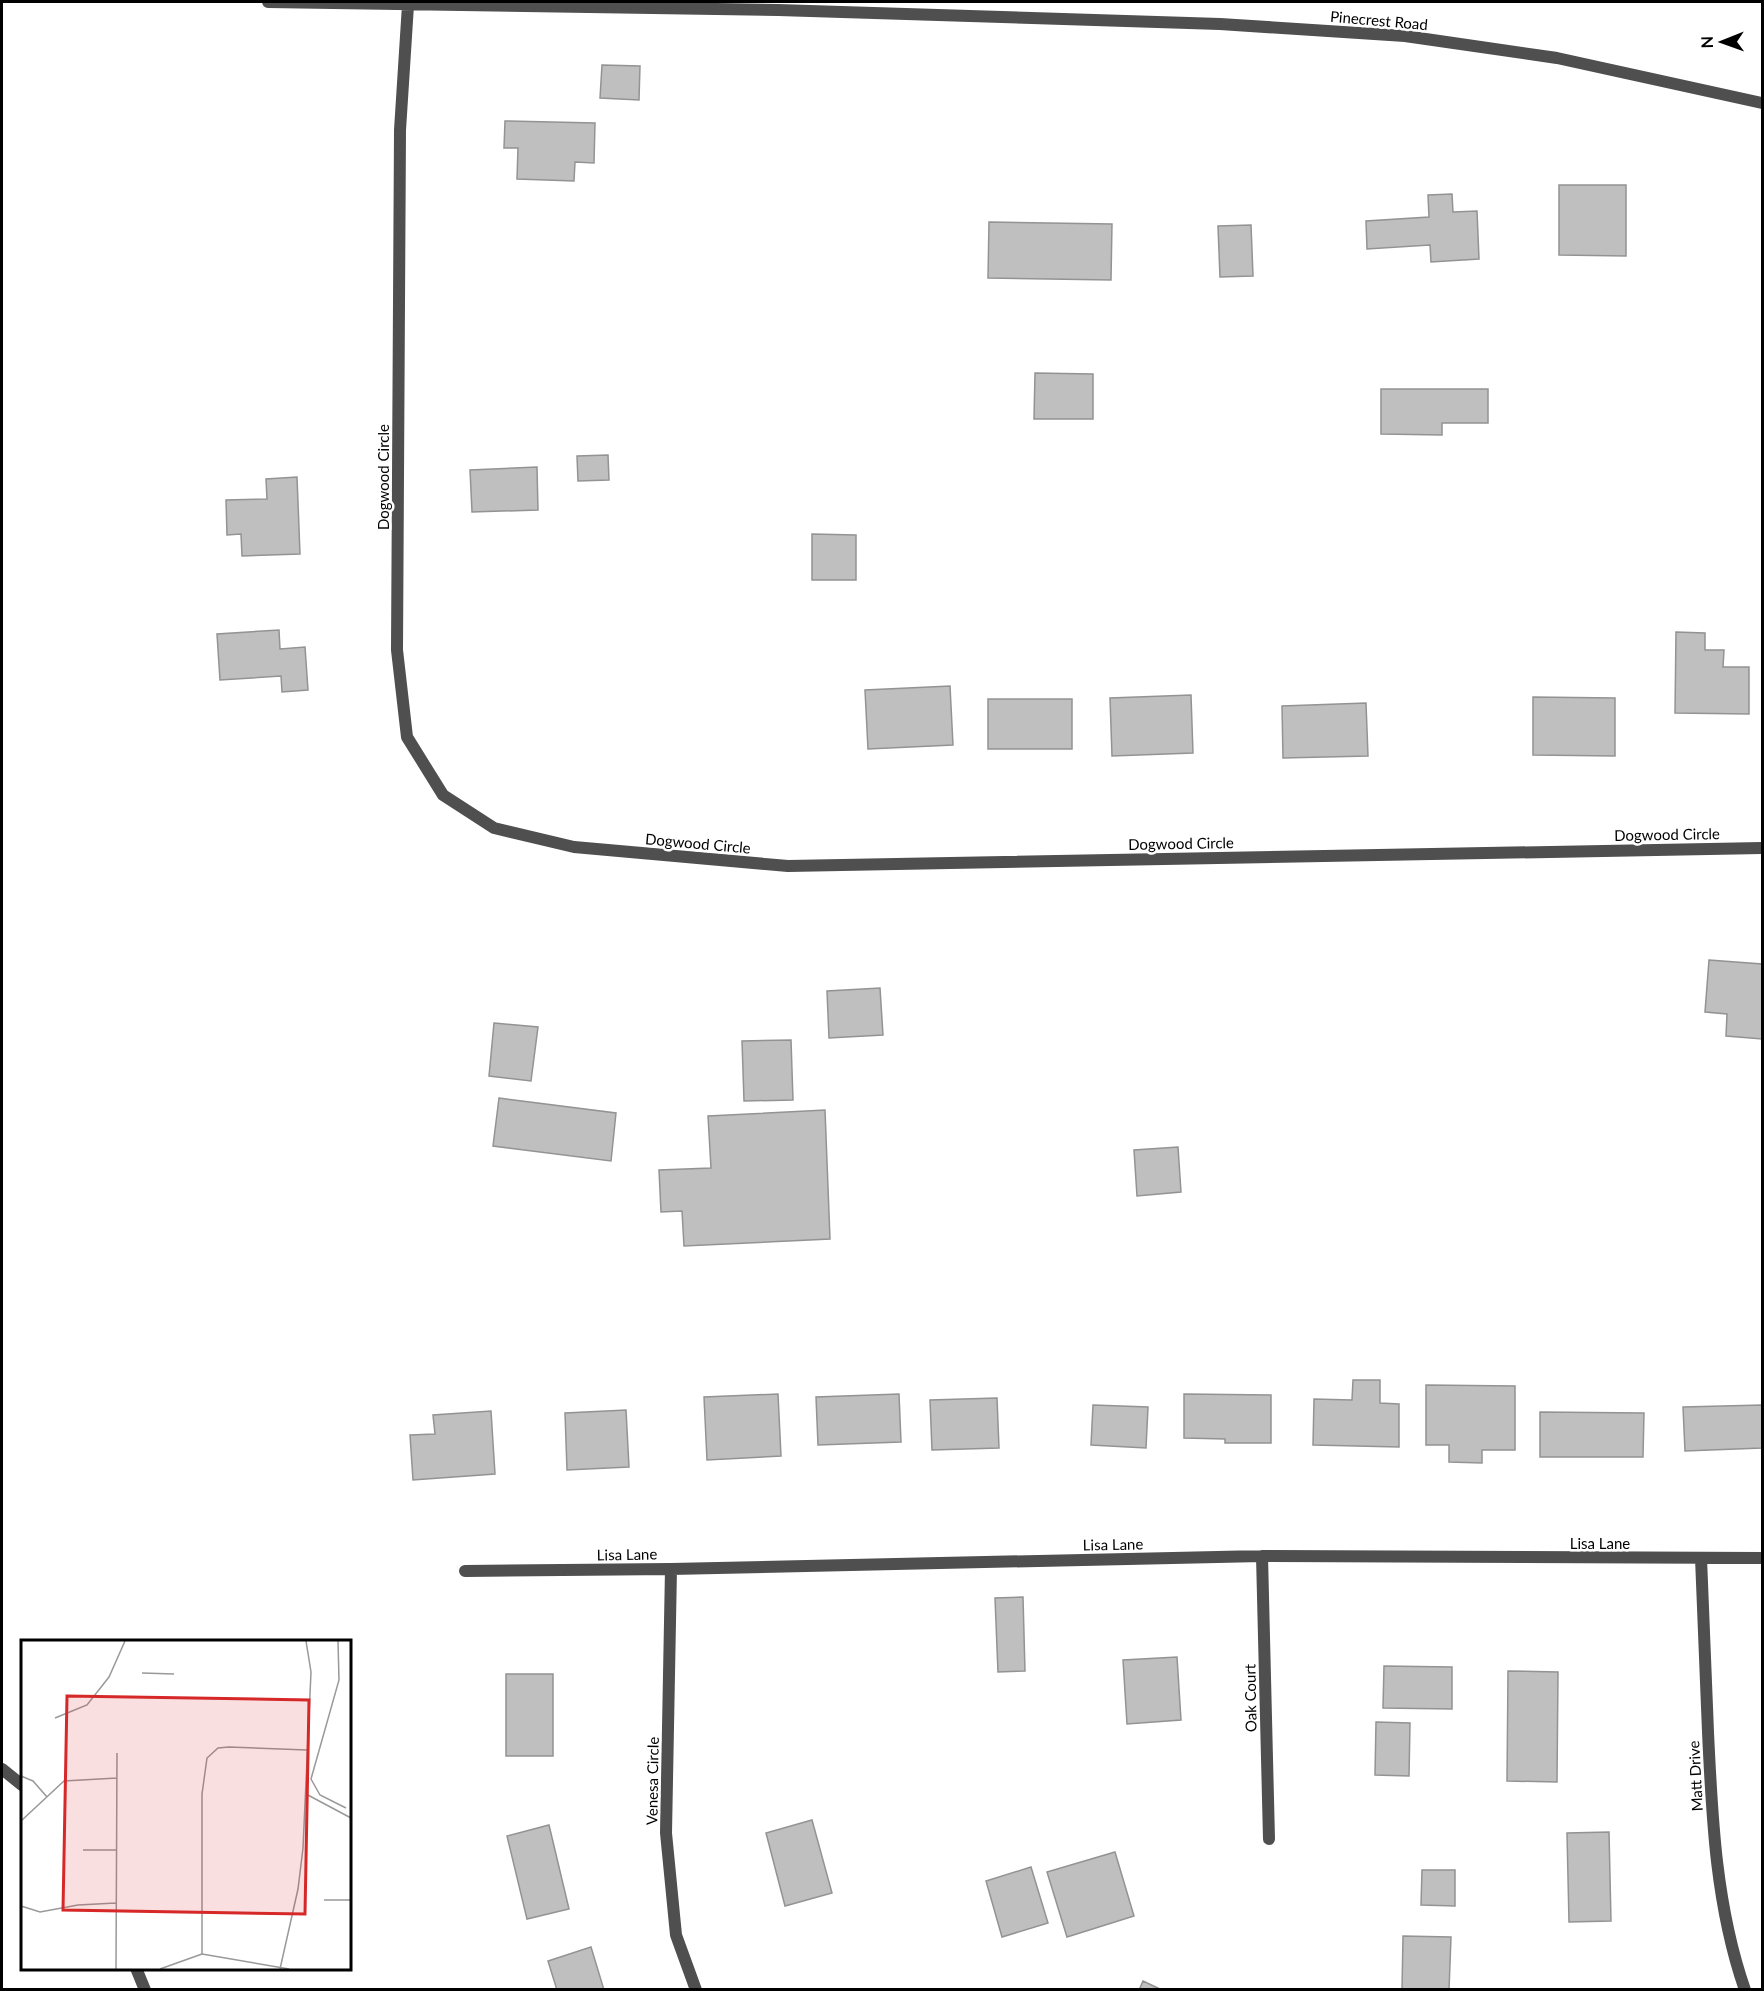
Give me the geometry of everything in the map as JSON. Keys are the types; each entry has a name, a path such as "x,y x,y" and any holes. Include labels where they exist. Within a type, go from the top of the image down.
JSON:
{"street":[{"name":"Pinecrest Road","path":"268,2 780,6 1220,24 1405,36 1557,58 1762,103"},
{"name":"Dogwood Circle","path":"408,4 400,130 398,650 407,737 443,795 494,828 574,847 788,866 1762,848"},
{"name":"Lisa Lane","path":"465,1571 671,1569 1262,1556 1762,1558"},
{"name":"Oak Court","path":"1262,1556 1269,1839"},
{"name":"Matt Drive","path":"1701,1558 1710,1788 1717,1872 1738,1970 1745,1989"},
{"name":"Venesa Circle","path":"671,1569 666,1833 676,1935 696,1989"},
{"path":"2,1769 21,1784"},
{"path":"137,1970 145,1989"}],"building":[{"path":"602,65 640,66 639,100 600,98"},
{"path":"505,121 595,123 594,163 575,162 574,181 517,179 518,148 504,148"},
{"path":"1559,185 1626,185 1626,256 1559,255"},
{"path":"1452,194 1453,212 1477,211 1479,259 1431,262 1430,245 1367,249 1366,221 1429,217 1428,195"},
{"path":"989,222 1112,224 1111,280 988,278"},
{"path":"1251,225 1253,276 1220,277 1218,226"},
{"path":"1035,373 1093,374 1093,419 1034,419"},
{"path":"1381,389 1488,389 1488,423 1442,423 1442,435 1381,434"},
{"path":"608,455 609,480 578,481 577,456"},
{"path":"537,467 538,510 472,512 470,470"},
{"path":"297,477 300,554 242,556 241,534 227,535 226,500 267,499 266,479"},
{"path":"812,534 856,535 856,580 812,580"},
{"path":"279,630 280,649 305,647 308,690 282,692 281,676 220,680 217,634"},
{"path":"1676,632 1705,633 1705,650 1724,650 1723,667 1749,667 1749,714 1675,713"},
{"path":"950,686 953,745 868,749 865,690"},
{"path":"1191,695 1193,753 1112,756 1110,698"},
{"path":"1533,697 1615,698 1615,756 1533,755"},
{"path":"988,699 1072,699 1072,749 988,749"},
{"path":"1366,703 1368,756 1283,758 1282,706"},
{"path":"1709,960 1762,964 1762,1039 1726,1036 1727,1014 1705,1012"},
{"path":"880,988 883,1035 829,1038 827,991"},
{"path":"494,1023 538,1027 531,1081 489,1076"},
{"path":"791,1040 793,1100 744,1101 742,1041"},
{"path":"499,1098 616,1113 611,1161 493,1146"},
{"path":"825,1110 830,1239 684,1246 682,1211 661,1212 659,1170 711,1168 708,1116"},
{"path":"1178,1147 1181,1192 1137,1196 1134,1150"},
{"path":"1353,1380 1380,1380 1380,1403 1399,1404 1399,1447 1313,1445 1314,1399 1352,1400"},
{"path":"1426,1385 1515,1386 1515,1450 1482,1450 1482,1463 1449,1462 1449,1445 1426,1445"},
{"path":"778,1394 781,1456 707,1460 704,1397"},
{"path":"899,1394 901,1442 818,1445 816,1397"},
{"path":"1184,1394 1271,1395 1271,1443 1225,1443 1225,1439 1184,1438"},
{"path":"997,1398 999,1448 932,1450 930,1400"},
{"path":"1093,1405 1148,1407 1146,1448 1091,1445"},
{"path":"1762,1405 1762,1448 1685,1451 1683,1407"},
{"path":"626,1410 629,1467 567,1470 565,1413"},
{"path":"491,1411 495,1474 413,1480 410,1435 435,1434 433,1415"},
{"path":"1540,1412 1644,1413 1643,1457 1540,1457"},
{"path":"1023,1597 1025,1671 998,1672 995,1598"},
{"path":"1177,1657 1181,1720 1127,1724 1123,1660"},
{"path":"1384,1666 1452,1667 1452,1709 1383,1708"},
{"path":"1508,1671 1558,1672 1557,1782 1507,1781"},
{"path":"506,1674 553,1674 553,1756 506,1756"},
{"path":"1376,1722 1410,1723 1409,1776 1375,1775"},
{"path":"812,1820 832,1893 785,1906 766,1833"},
{"path":"549,1825 569,1909 527,1919 507,1836"},
{"path":"1609,1832 1611,1921 1569,1922 1567,1833"},
{"path":"1115,1852 1134,1916 1067,1937 1047,1872"},
{"path":"1031,1867 1048,1923 1002,1937 986,1881"},
{"path":"1422,1870 1455,1870 1455,1906 1421,1905"},
{"path":"1403,1936 1451,1937 1449,1990 1402,1990"},
{"path":"591,1947 604,1990 557,1990 548,1961"},
{"path":"1143,1981 1162,1990 1139,1990"}]}
